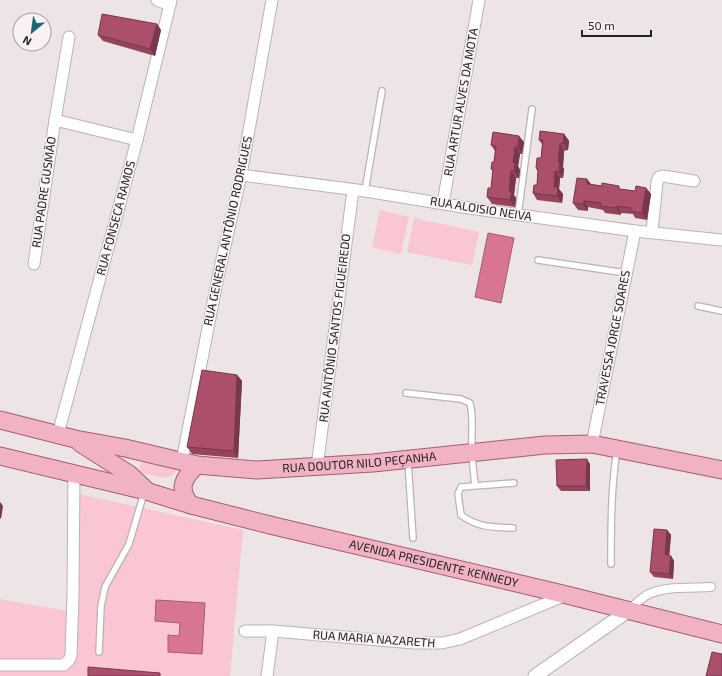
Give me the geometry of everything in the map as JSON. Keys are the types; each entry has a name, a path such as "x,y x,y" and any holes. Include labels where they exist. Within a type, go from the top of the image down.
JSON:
{"main road":[{"name":"RUA DOUTOR NILO PEÇANHA","path":"0,420 75,439 148,453 190,463 257,470 317,467 545,445 592,444 722,470"},
{"name":"AVENIDA PRESIDENTE KENNEDY","path":"75,439 87,448 108,459 129,474 146,489"},
{"path":"148,453 136,465 134,470 134,475 146,489 173,481 180,469 190,463"},
{"name":"AVENIDA PRESIDENTE KENNEDY","path":"0,456 74,474 146,489 191,505 567,595 722,634"},
{"path":"190,463 182,486 185,499 191,505"}],"street":[{"path":"156,0 171,3"},
{"name":"RUA GENERAL ANTÔNIO RODRIGUES","path":"190,463 218,277 241,175 272,0"},
{"name":"RUA ARTUR ALVES DA MOTA","path":"443,203 479,0"},
{"name":"RUA FONSECA RAMOS","path":"58,434 137,140 171,3"},
{"name":"RUA PADRE GUSMÃO","path":"34,264 69,37"},
{"name":"RUA PADRE GUSMÃO","path":"55,120 137,140"},
{"name":"RUA ALOISIO NEIVA","path":"241,175 365,191 518,215 635,231 722,240"},
{"path":"652,232 657,182 659,177 694,181"},
{"name":"RUA ANTÔNIO SANTOS FIGUEIREDO","path":"317,467 353,190"},
{"name":"TRAVESSA JORGE SOARES","path":"592,444 635,231"},
{"path":"0,665 64,665 71,656 74,474"},
{"path":"535,676 551,671 650,593 665,590 711,588"},
{"name":"RUA MARIA NAZARETH","path":"245,631 273,631 414,643 442,643 460,639 567,595"},
{"path":"266,676 273,631"}],"lane":[{"path":"365,191 382,91"},
{"path":"518,215 532,109"},
{"path":"538,260 626,273"},
{"path":"698,306 722,311"},
{"path":"406,393 460,399 470,403 472,412 472,453 475,485"},
{"path":"611,564 611,525 617,450"},
{"path":"408,459 413,538"},
{"path":"513,528 482,526 471,522 462,515 458,494 461,487 514,483"},
{"path":"99,652 101,606 105,587 129,544 146,489"}],"shaded area":[{"path":"380,210 409,217 401,254 372,247"},
{"path":"414,218 479,232 472,265 407,252"},
{"path":"488,233 514,238 501,303 475,297"},
{"path":"149,459 177,468 175,473 171,476 161,477 140,472 141,464"},
{"path":"79,494 243,530 230,676 0,676 0,599 77,613"},
{"path":"156,600 205,603 202,654 168,652 168,635 179,636 180,623 155,621"}],"building":[{"path":"102,14 157,24 150,49 98,35"},
{"path":"540,131 564,134 563,143 560,144 558,162 560,162 559,172 555,171 554,187 558,187 557,196 533,193 534,185 537,185 537,158 541,158 543,140 539,140"},
{"path":"493,132 519,136 518,147 515,147 513,162 515,163 514,171 511,171 509,191 512,191 510,200 487,197 488,188 491,188 493,169 491,169 492,162 494,162 496,146 491,145"},
{"path":"577,178 587,179 587,184 602,186 602,183 619,186 619,189 635,191 636,186 646,188 642,213 630,211 631,208 600,206 601,203 584,201 583,204 573,203"},
{"path":"202,370 237,375 234,451 187,447"},
{"path":"587,459 586,486 557,486 556,460"},
{"path":"654,529 667,530 665,554 671,556 669,574 650,572"},
{"path":"712,652 722,654 722,676 706,676"},
{"path":"88,667 160,673 160,676 88,676"}]}
